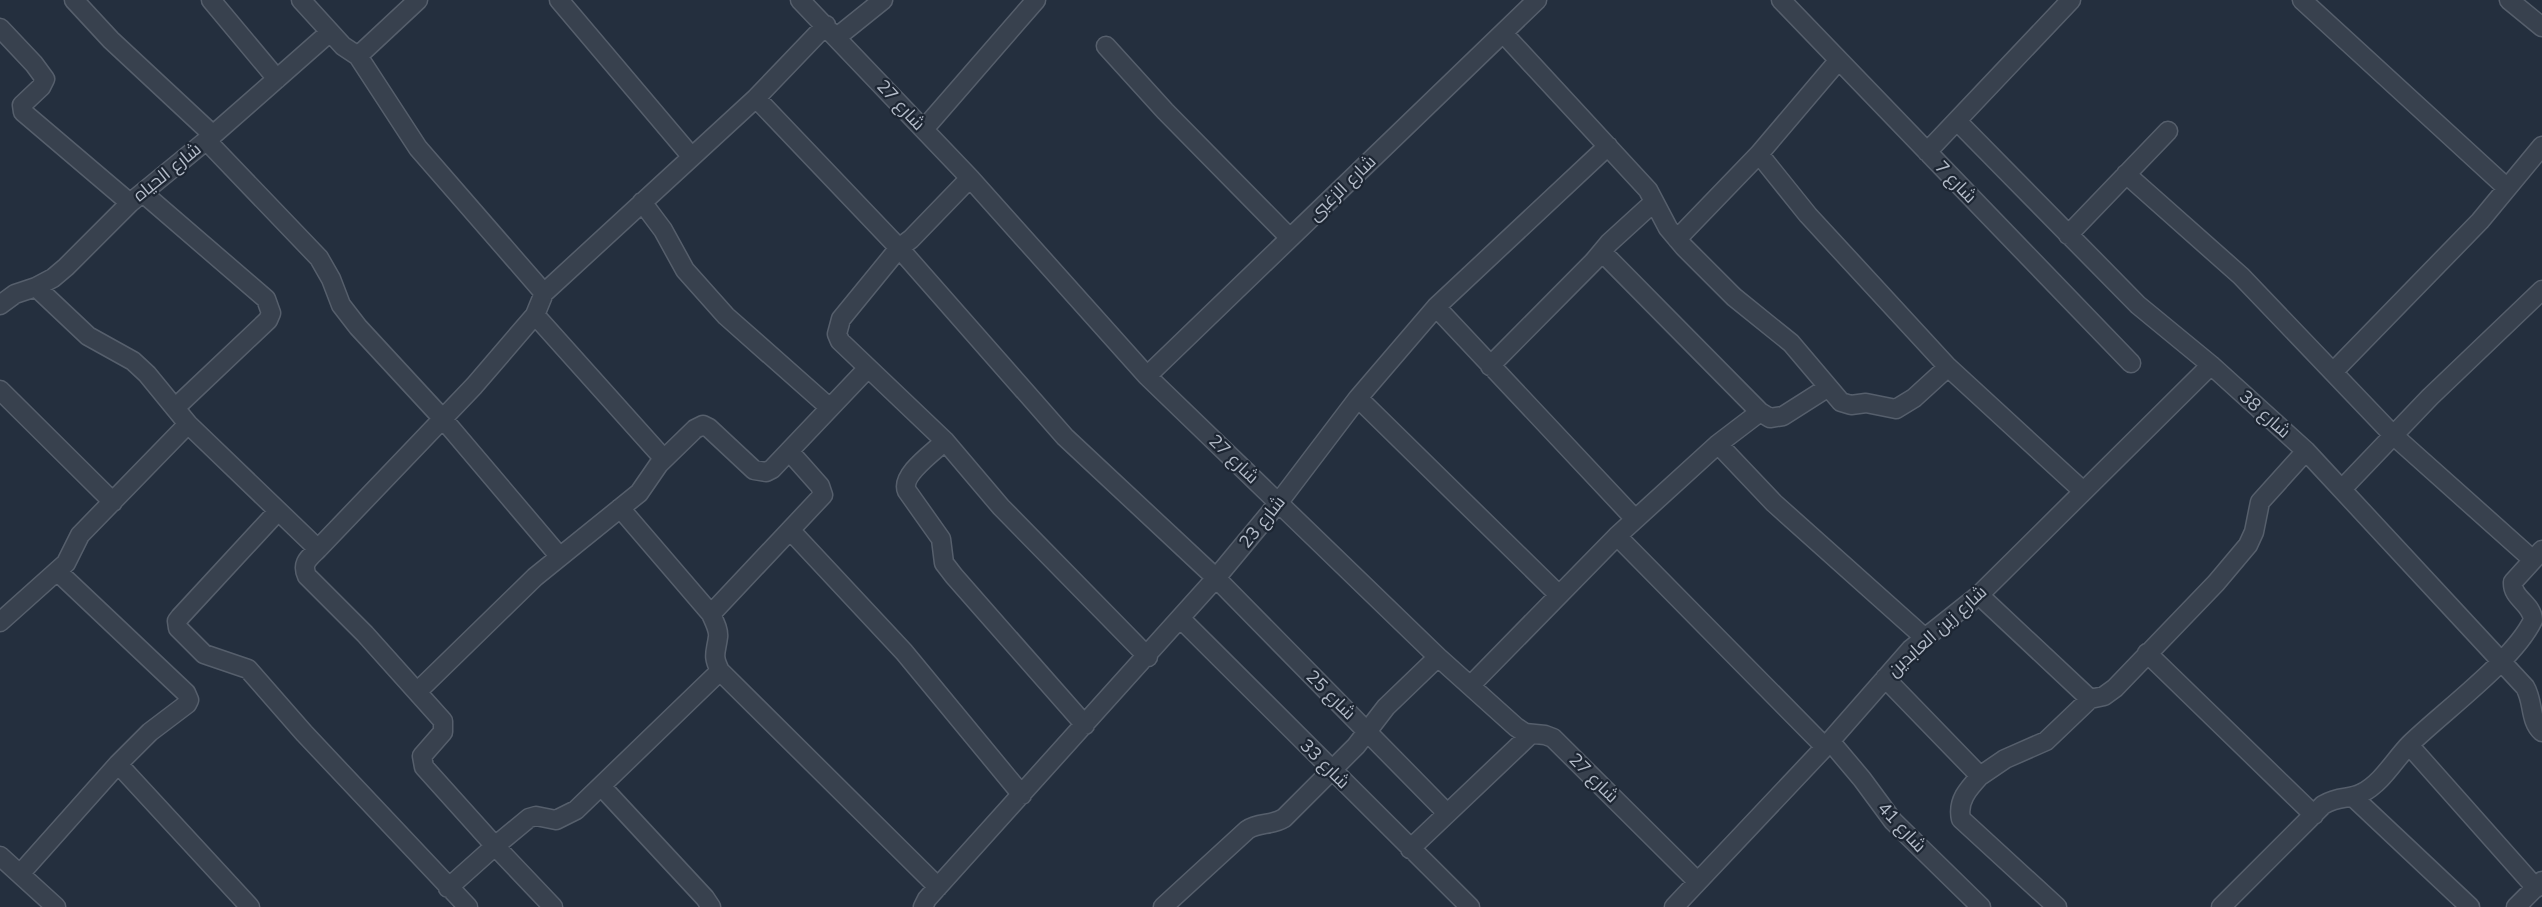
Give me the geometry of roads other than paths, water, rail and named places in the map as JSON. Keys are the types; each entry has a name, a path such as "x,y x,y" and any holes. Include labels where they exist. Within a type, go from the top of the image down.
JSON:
{"street":[{"path":"74,0 210,138 319,258 331,279 341,305 358,327 443,419 560,557"},
{"path":"211,0 277,79"},
{"path":"301,0 343,46 358,56 418,148 544,293"},
{"path":"358,56 418,0"},
{"path":"559,0 691,156"},
{"name":"شارع 27","path":"800,0 970,177 1147,375 1438,657 1516,727 1531,734 1553,738 1697,881"},
{"path":"553,907 424,767 422,756 444,732 438,716 364,634 307,576 304,571 305,561 443,419 535,315 544,293 691,156 831,31 883,0"},
{"path":"924,129 1036,0"},
{"name":"شارع الزغبى","path":"1147,375 1537,0"},
{"name":"شارع 7","path":"1781,0 2131,363"},
{"path":"1926,152 2071,0"},
{"path":"2302,0 2507,188"},
{"path":"2509,0 2542,27"},
{"path":"0,28 34,63 45,79 43,84 22,105 24,112 266,299 271,308 268,320 175,408"},
{"name":"شارع الحياه","path":"0,304 15,294 36,287 66,267 136,198 210,138 330,32"},
{"path":"1503,33 1648,190 1677,239 1734,297 1791,343 1841,402 1851,405 1866,403 1896,409 1914,398 1948,367"},
{"path":"1106,46 1173,120 1290,238"},
{"path":"1677,239 1759,154 1838,61"},
{"name":"شارع 25","path":"756,98 899,248 1065,437 1216,578 1446,812"},
{"name":"شارع 38","path":"1957,121 2138,305 2211,365 2306,452 2342,489 2530,695 2534,722 2542,732"},
{"path":"2067,235 2168,130"},
{"name":"شارع 23","path":"923,907 927,899 1148,657 1216,578 1279,502 1358,398 1436,307 1608,146"},
{"path":"2333,372 2480,221 2542,146"},
{"path":"1759,154 1808,215 1948,367 2084,492"},
{"path":"2126,174 2241,276 2392,435 2538,555 2516,578 2513,587 2516,594 2530,608 2534,620 2527,632 2500,662 2409,745 2372,786 2354,797 2335,798 2314,815 2221,907"},
{"path":"970,177 911,239 899,248 837,326 837,334 840,341 867,369 945,441 1001,507 1148,657"},
{"path":"642,202 663,230 686,270 726,316 830,408"},
{"path":"1490,366 1654,202"},
{"path":"1602,252 1760,412 1770,418 1783,416 1827,388"},
{"path":"36,287 88,336 133,362 147,374 188,424 318,549"},
{"path":"2342,489 2392,435 2542,290"},
{"path":"1436,307 1635,519"},
{"path":"535,315 664,459"},
{"name":"شارع زين العابدين","path":"1674,907 1827,744 1885,678 1925,638 1979,595 2211,365"},
{"path":"417,692 535,577 639,493 664,459 695,429 703,426 712,430 759,472 772,469 867,369"},
{"path":"0,390 113,502"},
{"path":"1358,398 1559,595"},
{"path":"1471,685 1617,536 1718,444 1760,412"},
{"path":"0,622 58,572 66,563 80,535 188,424"},
{"path":"945,441 910,474 905,483 907,491 941,539 944,563 1085,725"},
{"path":"1718,444 1774,503 1925,638"},
{"path":"711,614 821,499 824,492 789,451"},
{"path":"2057,907 1961,819 1959,810 1963,797 1980,776 2005,759 2046,741 2090,699 2104,696 2115,688 2216,583 2248,545 2254,532 2260,502 2306,452"},
{"path":"620,508 711,614 717,630 718,638 714,651 720,671 938,887"},
{"path":"278,511 180,617 177,621 178,628 204,654 248,669 303,733 468,907"},
{"path":"791,531 904,652 1022,795"},
{"name":"شارع 41","path":"1617,536 1862,779 1893,821 1981,907"},
{"path":"20,874 118,764 150,732 187,704 188,696 58,572"},
{"path":"1979,595 2090,699"},
{"name":"شارع 33","path":"1181,618 1470,907"},
{"path":"2147,653 2314,815"},
{"path":"1163,907 1247,830 1258,824 1272,825 1284,818 1356,746 1386,707 1438,657"},
{"path":"448,888 529,818 536,816 556,820 569,815 720,671"},
{"path":"1885,678 1980,776"},
{"path":"1410,849 1446,812 1531,734"},
{"path":"2409,745 2539,885 2516,907"},
{"path":"118,764 250,907"},
{"path":"601,786 711,907"},
{"path":"2354,797 2470,907"},
{"path":"0,856 56,907"}]}
